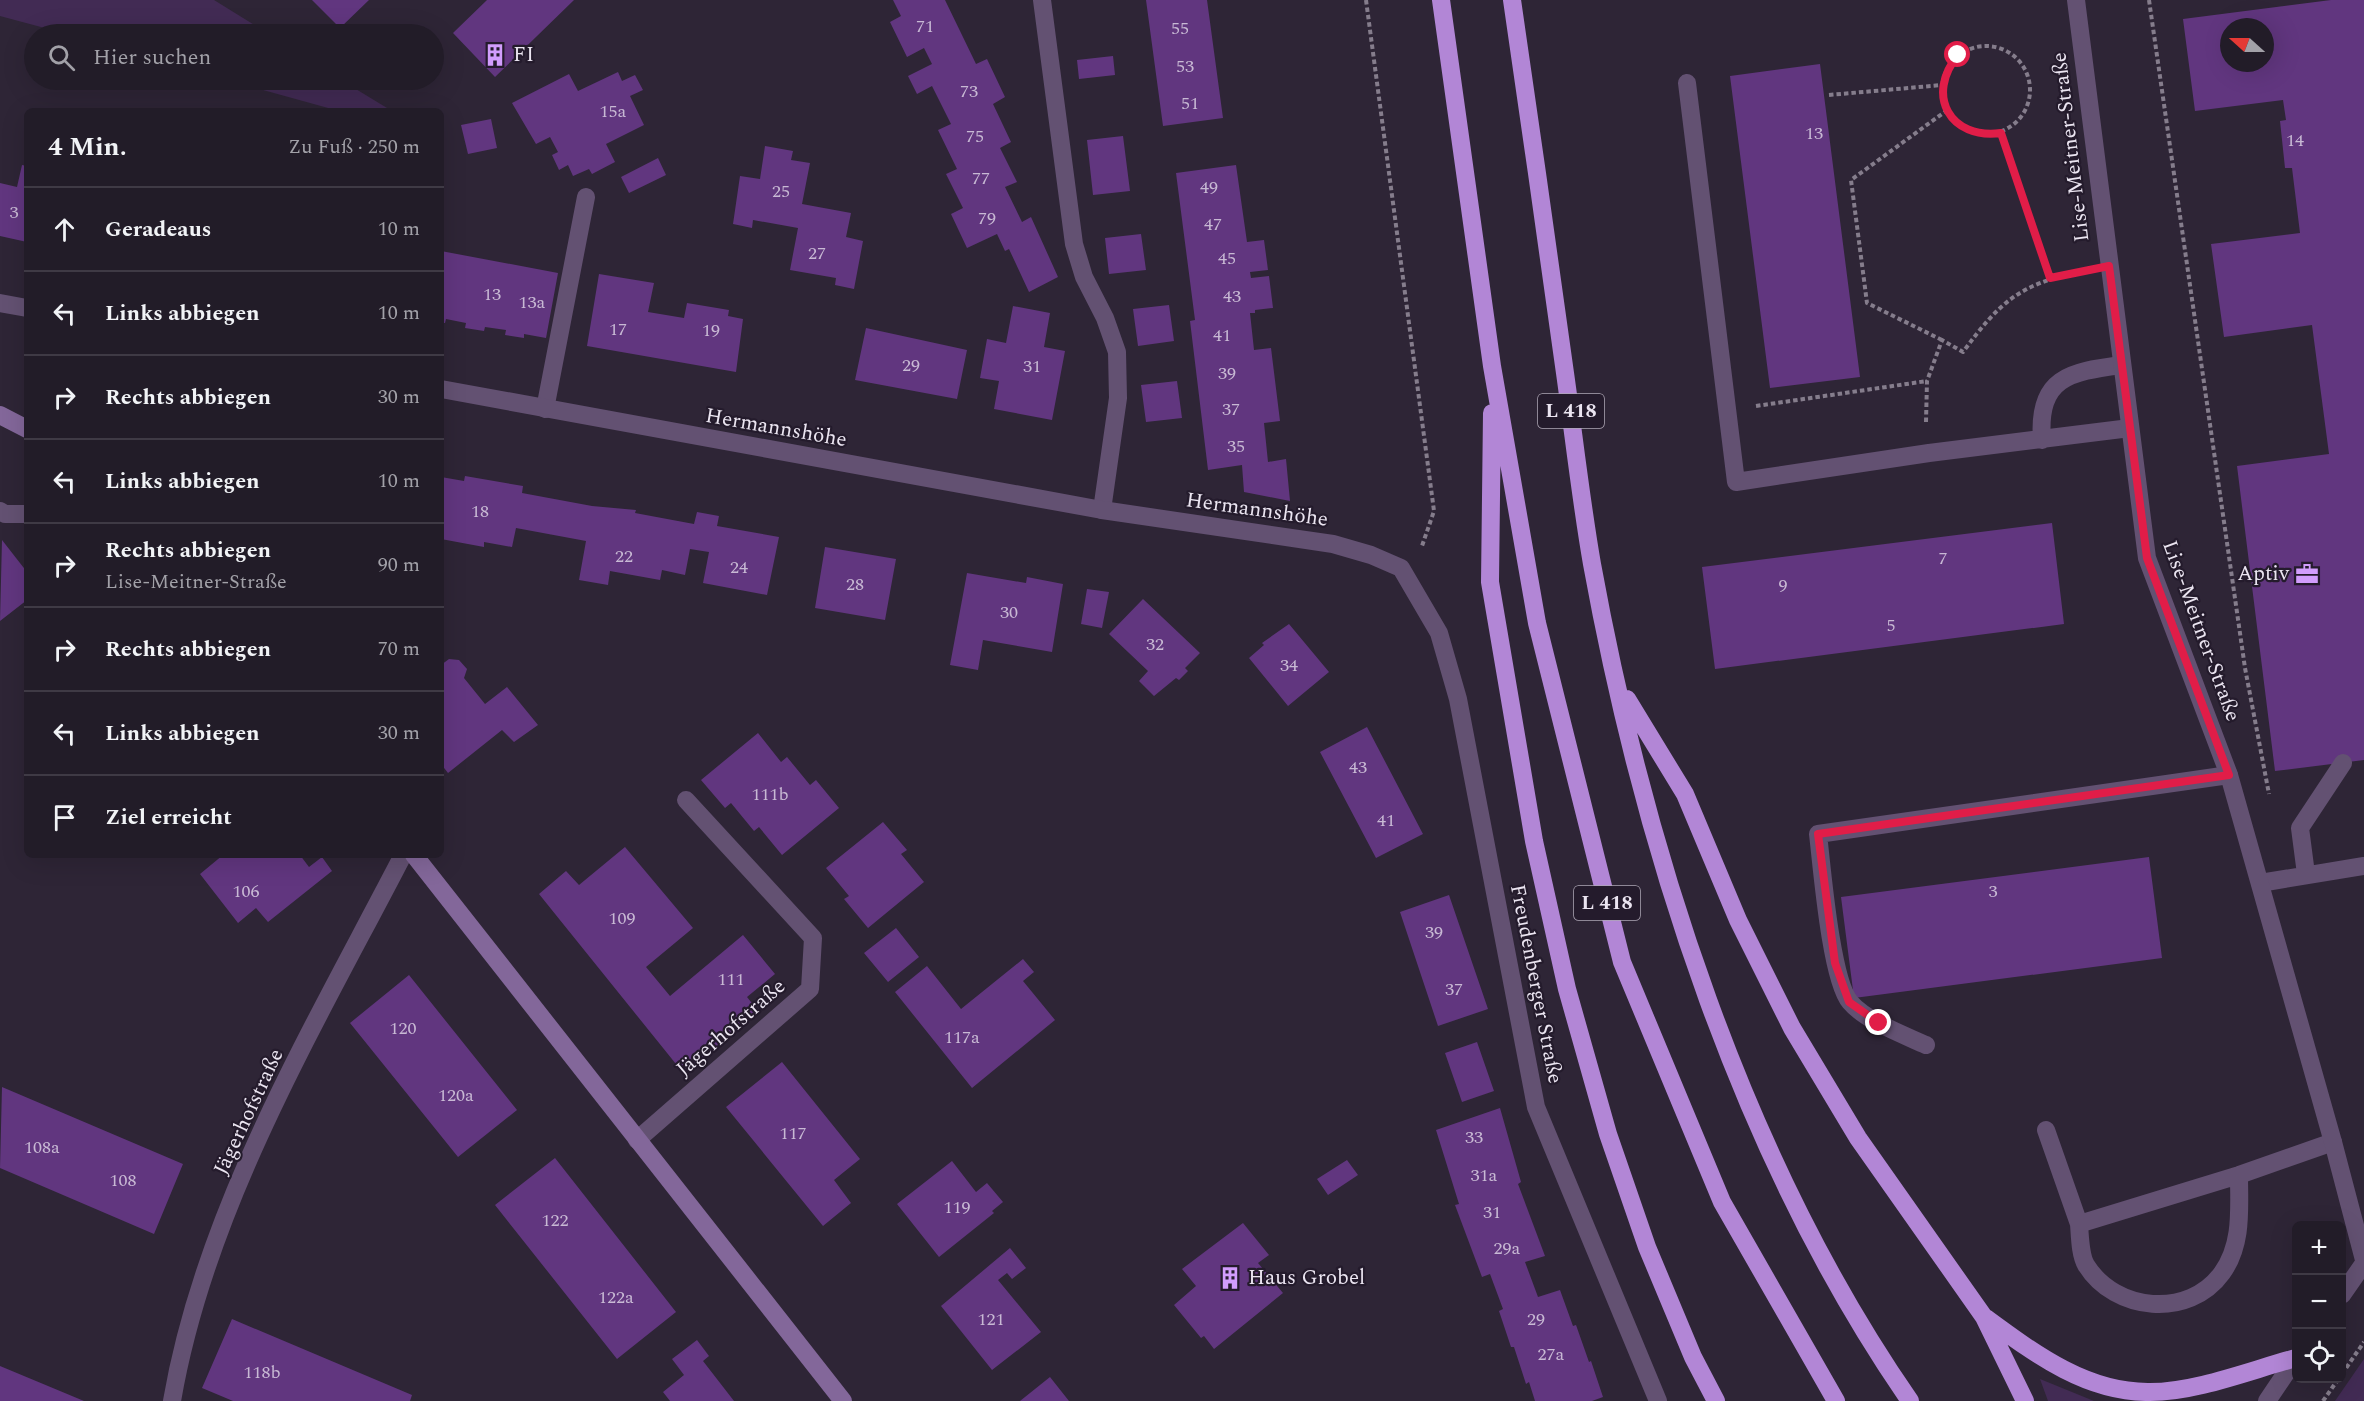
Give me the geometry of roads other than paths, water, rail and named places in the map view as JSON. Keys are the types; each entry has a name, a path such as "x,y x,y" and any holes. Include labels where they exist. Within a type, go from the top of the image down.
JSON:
{"highway":[{"name":"L 418","path":"1441,0 1492,366 1537,623 1622,962 1722,1202 1836,1401"},
{"name":"L 418","path":"1512,0 1592,563 1640,774 1674,896 1709,1001 1749,1104 1794,1201 1845,1298 1910,1401"},
{"path":"1492,366 1490,582 1534,841 1567,988 1608,1134 1647,1247 1693,1356 1716,1401"},
{"path":"1618,684 1685,794 1738,920 1792,1028 1858,1138 1984,1317 2025,1401"},
{"path":"1984,1317 2023,1345 2075,1376 2102,1386 2126,1391 2151,1392 2177,1389 2292,1359"}],"main road":[{"path":"0,415 24,427"},
{"path":"416,858 843,1401"}],"street":[{"path":"1042,0 1074,244 1084,277 1105,318 1117,352 1118,398 1102,510"},
{"name":"Lise-Meitner-Straße","path":"2076,0 2147,558 2229,775 2333,1142 2364,1262"},
{"path":"1687,83 1736,482 1929,453 2130,429"},
{"path":"545,409 586,197"},
{"path":"0,303 24,307"},
{"path":"2042,440 2041,418 2050,393 2066,376 2121,365"},
{"name":"Hermannshöhe","path":"444,390 1102,510 1334,544 1371,555 1401,568"},
{"path":"0,511 5,514 24,514"},
{"name":"Freudenberger Straße","path":"1401,568 1439,633 1458,699 1536,1107 1658,1401"},
{"path":"2306,874 2300,828 2343,763"},
{"path":"1926,1045 1879,1023 1849,1002 1835,963 1818,834 2229,775"},
{"name":"Jägerhofstraße","path":"637,1140 810,989 813,938 686,800"},
{"name":"Jägerhofstraße","path":"172,1401 178,1367 212,1251 267,1121 401,858"},
{"path":"2259,883 2364,866"},
{"path":"2046,1130 2079,1224 2085,1263 2107,1289 2134,1302 2162,1305 2197,1297 2223,1272 2239,1236 2239,1175"},
{"path":"2079,1224 2239,1175 2333,1142"},
{"path":"2346,1289 2364,1262"},
{"path":"2267,1401 2292,1364"}],"place":[{"name":"FI","path":"495,55"},
{"name":"Aptiv","path":"2307,574"},
{"name":"Haus Grobel","path":"1230,1278"}]}
